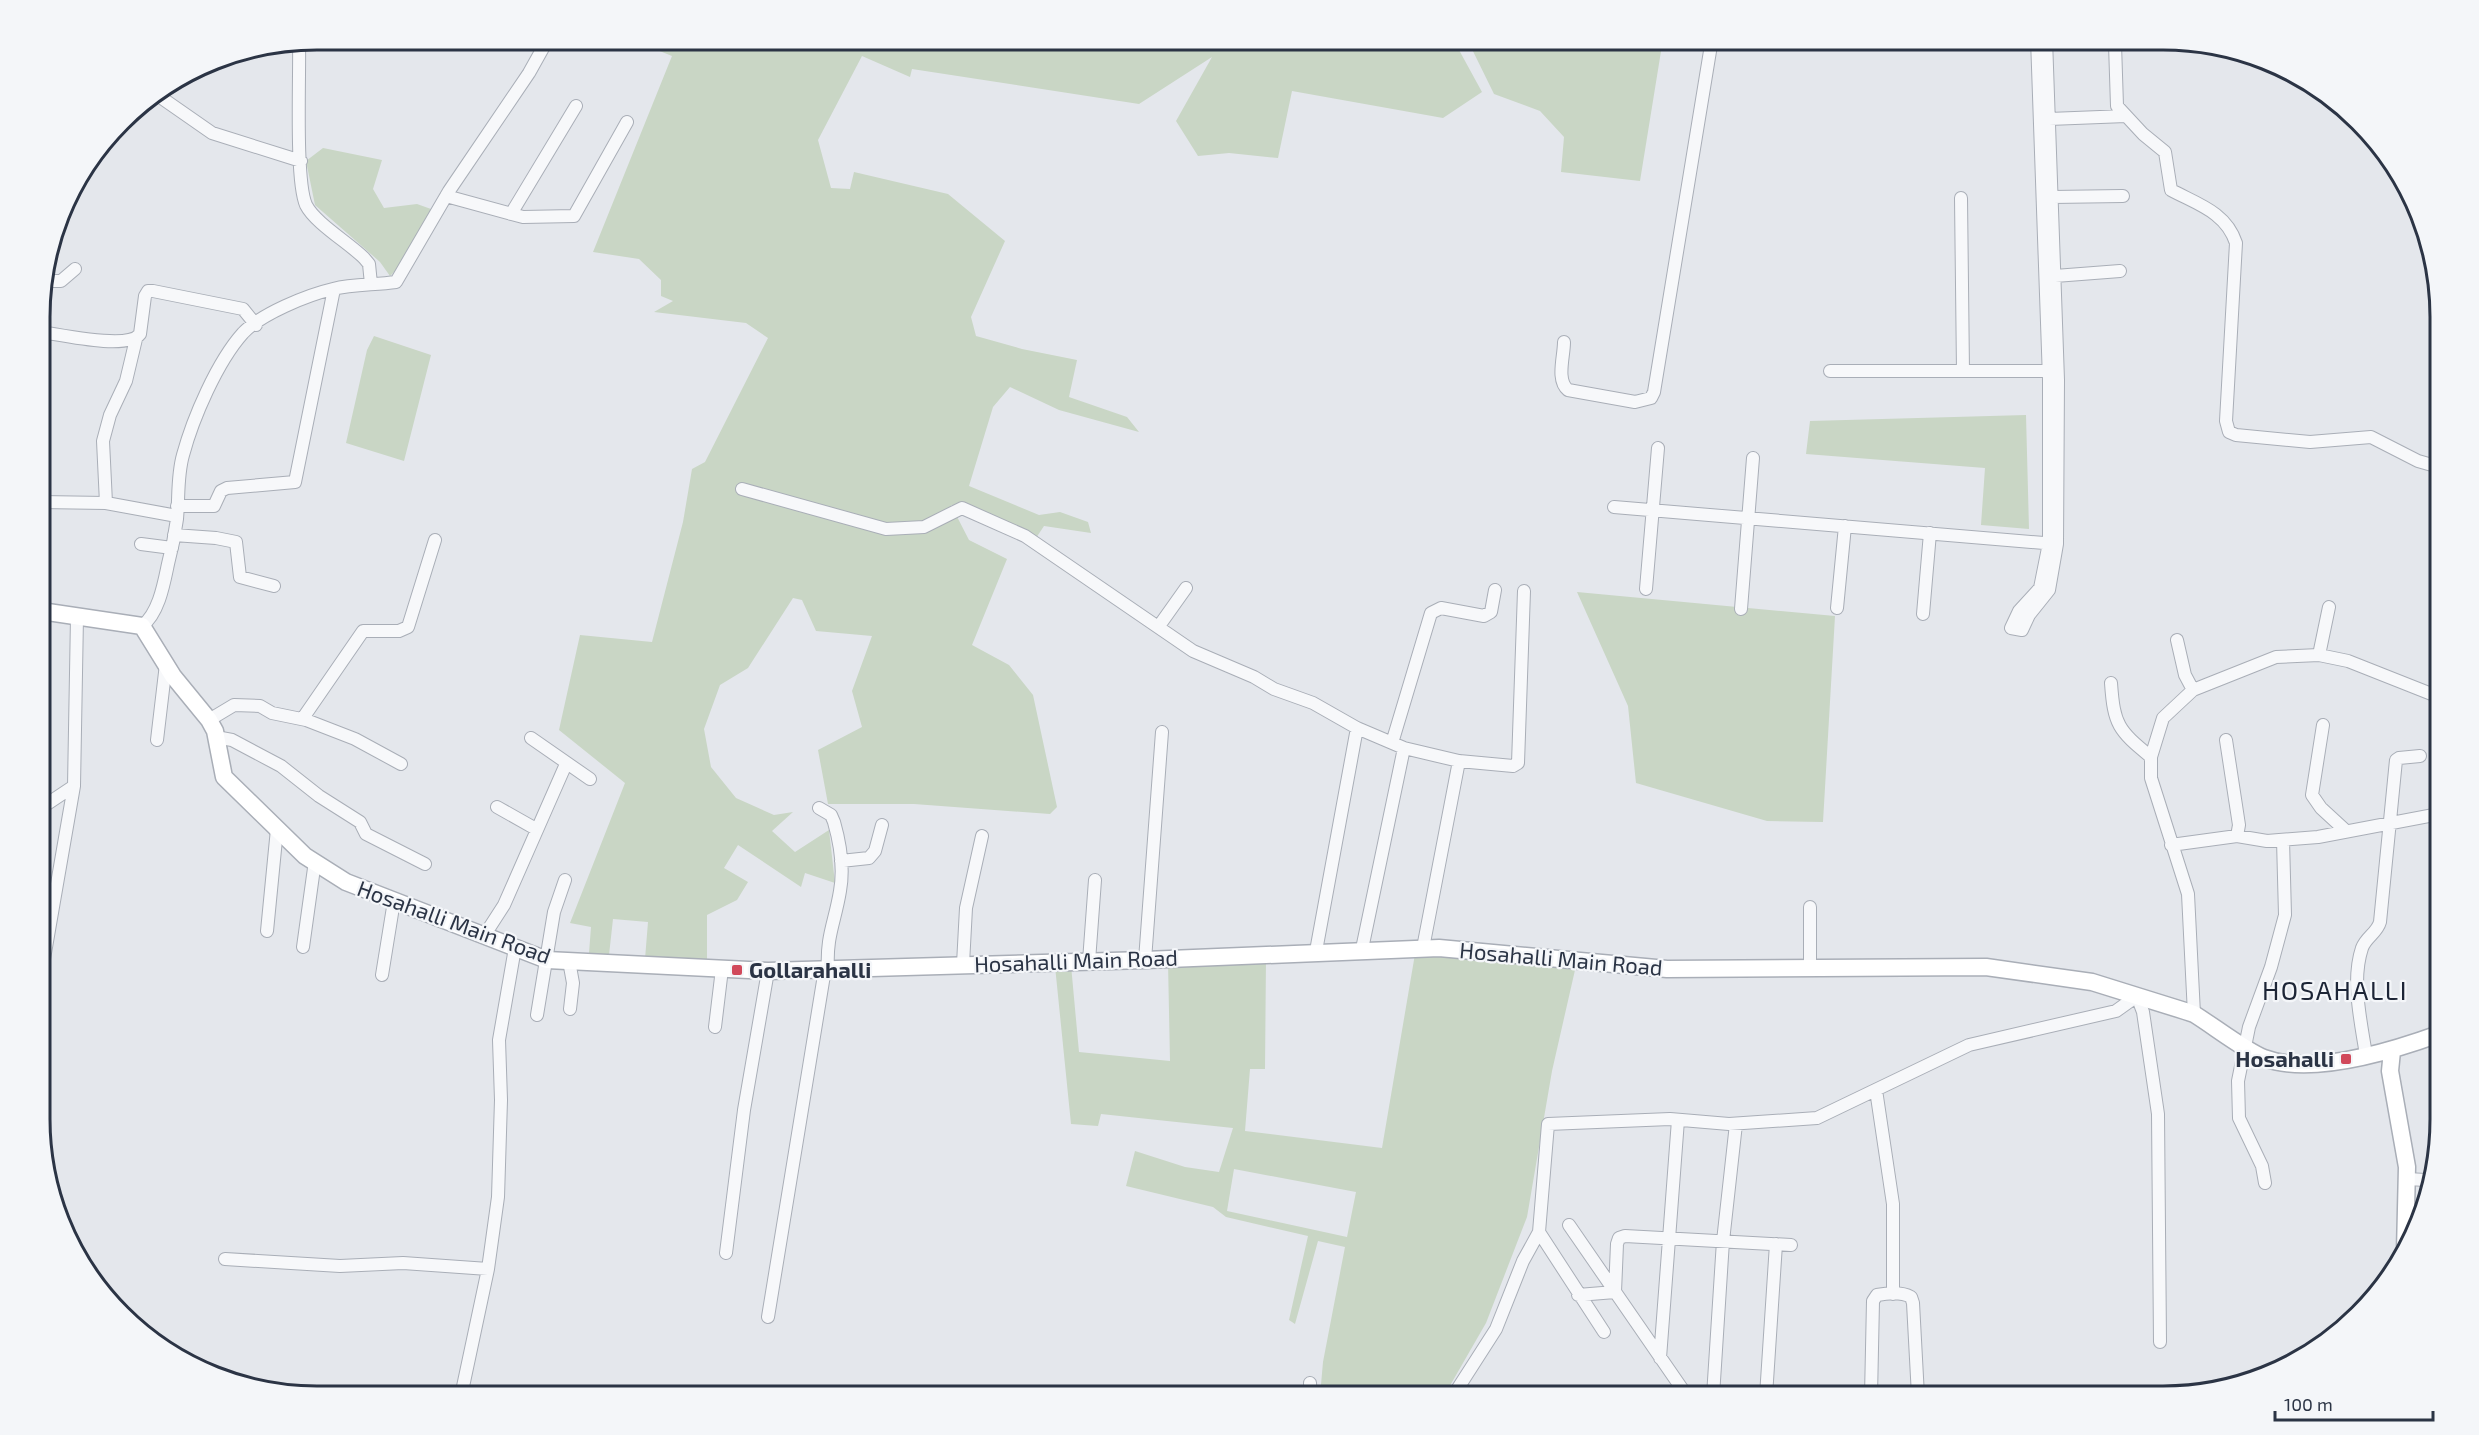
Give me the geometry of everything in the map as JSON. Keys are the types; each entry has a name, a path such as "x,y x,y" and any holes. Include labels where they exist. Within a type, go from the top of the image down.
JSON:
{"street":[{"path":"299,50 301,161 305,204 369,264 370,284"},
{"path":"50,612 142,626 148,621 156,606 173,542 183,455 206,393 244,332 288,304 334,289 396,282 446,196 529,73 542,50"},
{"path":"1564,342 1562,378 1563,386 1568,390 1635,402 1651,398 1654,392 1710,50"},
{"path":"2037,50 2053,544"},
{"path":"2017,629 2019,611 2040,588 2053,544 2058,380 2046,50"},
{"path":"2115,50 2118,106 2165,152 2170,190 2222,217 2231,227 2236,243 2226,421 2229,432 2236,435 2310,442 2371,438 2430,464"},
{"path":"163,99 212,133 301,161"},
{"path":"511,214 576,106"},
{"path":"2049,119 2126,116"},
{"path":"446,196 523,217 574,216 627,122"},
{"path":"2052,197 2123,196"},
{"path":"1960,198 1963,371"},
{"path":"52,281 61,281 75,269"},
{"path":"2055,276 2120,271"},
{"path":"50,502 106,503 177,511 214,506 221,491 227,488 295,482 334,289"},
{"path":"106,503 104,441 111,415 129,373 136,339 140,334 145,296 148,291 243,309 256,325"},
{"path":"50,333 98,340 136,339"},
{"path":"1830,371 2048,370"},
{"path":"1646,589 1658,448"},
{"path":"1741,609 1753,458"},
{"path":"742,489 886,529 924,527 962,508 976,512 1025,536 1193,651 1254,677 1274,689 1312,703 1357,728 1404,748 1459,761 1513,766 1518,763 1524,591"},
{"path":"1614,507 2053,544"},
{"path":"1837,608 1845,526"},
{"path":"1923,614 1930,533"},
{"path":"141,544 216,538 236,542 240,577 274,586"},
{"path":"303,718 363,631 399,631 408,627 435,540"},
{"path":"1159,626 1185,588"},
{"path":"1392,743 1431,613 1441,608 1484,616 1491,612 1495,590"},
{"path":"2319,654 2329,607"},
{"path":"50,924 74,786 77,617"},
{"name":"Hosahalli Main Road","path":"142,626 166,664 209,720 216,737 224,777 277,829 315,861 346,882 547,960 768,971 1144,960 1423,948 1667,969 1986,967 2092,982 2137,996 2194,1014 2263,1058 2304,1066 2392,1051 2430,1037"},
{"path":"2177,639 2185,675 2193,690"},
{"path":"2194,1014 2188,894 2151,778 2151,757 2163,718 2193,690 2276,657 2319,654 2348,661 2430,693"},
{"path":"157,740 166,664"},
{"path":"2111,683 2114,715 2118,724 2131,741 2151,757"},
{"path":"209,720 226,709 245,704 303,718 355,739 401,764"},
{"path":"2323,725 2312,795 2321,808 2346,831"},
{"path":"1316,951 1357,728"},
{"path":"1144,960 1162,732"},
{"path":"216,737 232,740 281,766 319,796 360,822 366,834 425,864"},
{"path":"531,738 590,779"},
{"path":"2226,740 2240,825 2237,836"},
{"path":"1362,949 1404,748"},
{"path":"2366,1055 2359,1003 2359,960 2363,945 2378,929 2380,922 2396,760 2420,756"},
{"path":"1423,948 1459,761"},
{"path":"484,936 504,905 566,764"},
{"path":"50,802 74,786"},
{"path":"497,807 536,830"},
{"path":"768,1317 827,969 827,944 840,893 841,861 834,822 831,815 819,807"},
{"path":"2171,845 2237,836 2267,841 2318,837 2430,816"},
{"path":"841,861 869,858 875,851 882,825"},
{"path":"267,931 277,829"},
{"path":"963,964 966,908 982,836"},
{"path":"2265,1183 2262,1166 2239,1118 2238,1081 2244,1045 2271,968 2285,915 2283,840"},
{"path":"303,947 315,861"},
{"path":"537,1015 554,912 565,880"},
{"path":"1089,961 1095,880"},
{"path":"382,975 394,901"},
{"path":"1810,907 1810,967"},
{"path":"463,1386 488,1269 498,1197 501,1100 499,1040 515,948"},
{"path":"569,961 573,983 570,1009"},
{"path":"715,1027 722,969"},
{"path":"726,1253 744,1110 768,971"},
{"path":"1459,1386 1496,1329 1523,1261 1539,1232 1548,1124 1678,1120 1736,1124 1817,1118 1968,1045 2116,1011 2137,996 2143,1012 2158,1114 2160,1342"},
{"path":"2392,1051 2390,1071 2407,1179 2406,1228"},
{"path":"1876,1090 1893,1204 1893,1294"},
{"path":"1660,1358 1678,1120"},
{"path":"1714,1386 1723,1241 1736,1124"},
{"path":"2407,1179 2422,1180"},
{"path":"1569,1225 1680,1386"},
{"path":"1539,1232 1604,1332"},
{"path":"1615,1292 1619,1238 1632,1235 1791,1245"},
{"path":"1767,1386 1776,1244"},
{"path":"225,1259 340,1266 403,1263 488,1269"},
{"path":"1578,1295 1615,1292"},
{"path":"1871,1386 1873,1301 1877,1295 1893,1294 1905,1294 1911,1297 1913,1303 1918,1386"}],"green space":[{"path":"657,50 1459,50 1482,92 1443,118 1292,91 1278,158 1229,153 1198,156 1176,121 1212,57 1139,104 912,69 910,77 862,56 818,140 831,188 850,189 854,172 948,194 1005,241 971,317 976,336 1022,349 1077,360 1069,397 1127,417 1139,432 1059,410 1010,387 993,407 969,486 1039,515 1060,512 1088,522 1091,533 1044,526 1036,538 966,506 951,505 969,540 1007,559 972,645 1009,665 1033,695 1057,807 1050,814 914,804 828,804 818,750 862,727 852,691 872,636 816,631 802,600 793,598 748,668 720,685 704,729 711,767 736,798 774,815 793,812 772,831 795,852 829,830 835,883 805,873 801,887 738,845 724,868 748,882 737,900 707,915 707,960 645,959 648,922 613,919 609,955 589,953 591,927 570,923 625,783 559,730 580,635 652,642 683,522 692,469 705,462 768,338 746,323 654,312 673,301 661,296 661,280 639,259 593,252 672,56"},
{"path":"1472,50 1661,50 1640,181 1561,172 1564,137 1540,111 1494,94"},
{"path":"323,148 382,160 373,189 384,208 417,204 431,209 403,263 390,276 380,262 315,205 306,161"},
{"path":"374,336 431,355 404,461 346,443 367,350"},
{"path":"2026,415 2029,529 1981,525 1985,468 1806,454 1810,421"},
{"path":"1577,592 1835,616 1823,822 1767,821 1636,783 1628,706"},
{"path":"1415,954 1473,957 1575,970 1552,1071 1527,1217 1486,1323 1450,1386 1321,1386 1323,1362 1345,1247 1318,1241 1295,1324 1289,1320 1308,1236 1226,1217 1213,1207 1126,1186 1135,1151 1185,1167 1219,1172 1233,1128 1101,1114 1098,1126 1071,1124 1055,966 1071,965 1079,1052 1170,1061 1168,962 1266,959 1265,1069 1250,1069 1245,1131 1382,1148","holes":["1234,1169 1356,1192 1347,1237 1227,1211"]}],"place":[{"name":"Gollarahalli","path":"737,970"},
{"name":"Hosahalli","path":"2346,1059"}],"district":[{"name":"HOSAHALLI","path":"2335,991"}]}
